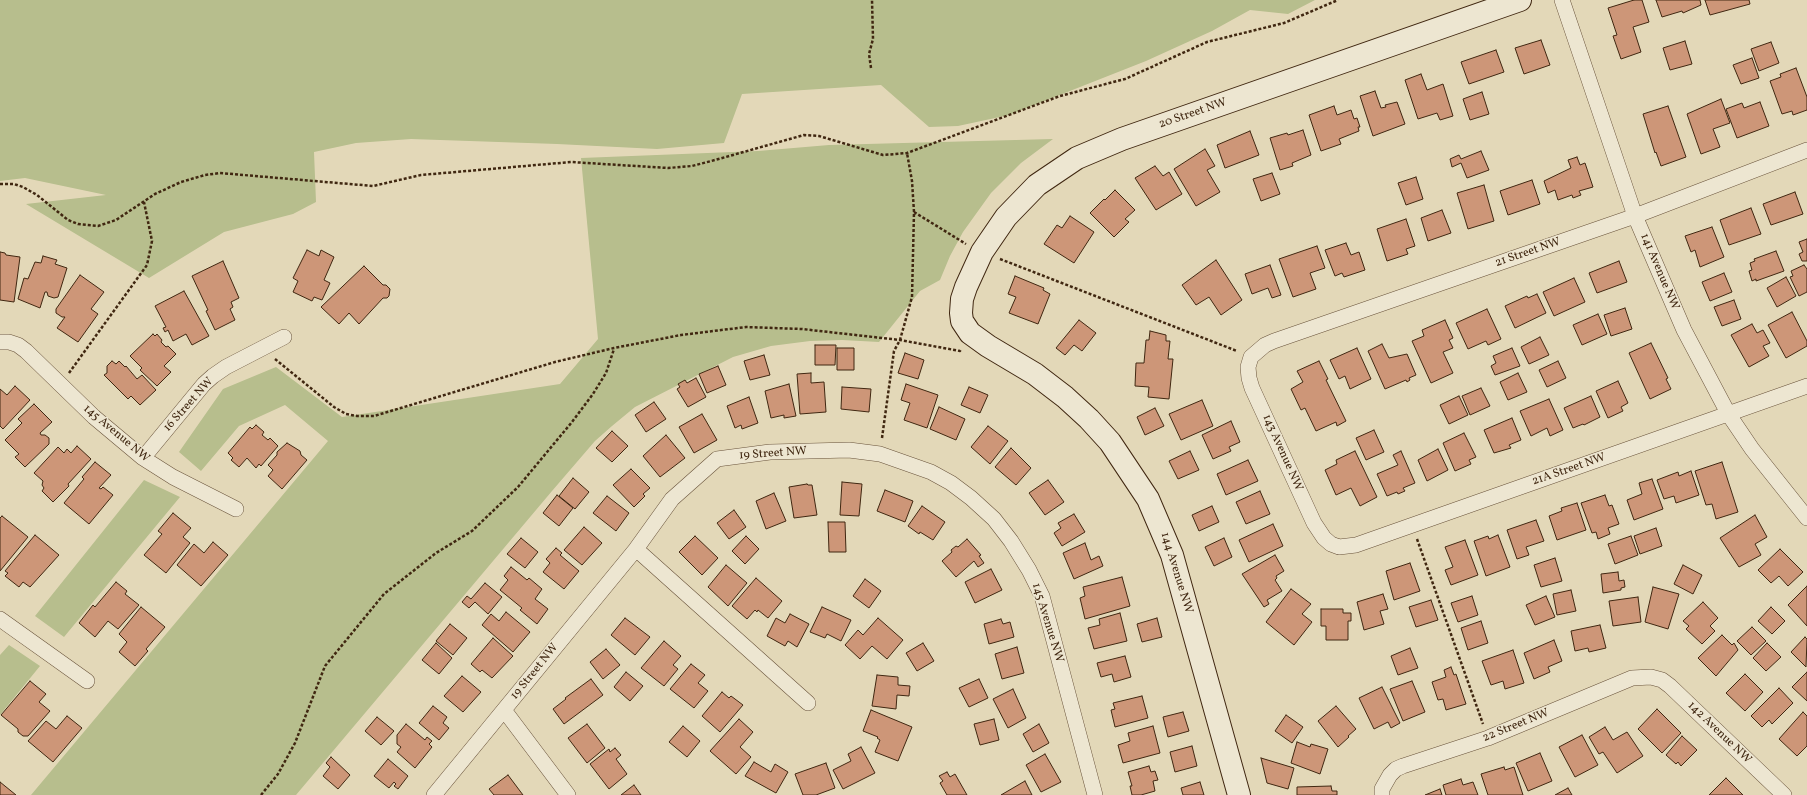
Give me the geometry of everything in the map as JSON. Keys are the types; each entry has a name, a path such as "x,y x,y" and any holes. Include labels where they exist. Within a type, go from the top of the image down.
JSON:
{"street":[{"name":"20 Street NW","path":"970,333 962,321 962,299 982,252 1006,217 1037,185 1077,158 1099,147 1520,0"},
{"name":"141 Avenue NW","path":"1562,0 1635,216 1684,330 1729,415 1752,449 1807,518"},
{"name":"21 Street NW","path":"1251,357 1265,345 1274,341 1635,216 1807,150"},
{"name":"144 Avenue NW","path":"970,333 988,346 1035,374 1065,397 1089,419 1110,442 1148,499 1172,554 1239,795"},
{"name":"16 Street NW","path":"143,458 204,384 226,367 284,337"},
{"name":"145 Avenue NW","path":"5,342 18,345 26,351 120,440 143,458 173,477 236,509"},
{"name":"143 Avenue NW","path":"1251,357 1248,367 1252,388 1318,532 1330,544"},
{"name":"21A Street NW","path":"1330,544 1339,547 1356,545 1729,415 1807,386"},
{"name":"19 Street NW","path":"434,795 636,549 672,499 717,459 770,452 849,450 880,454"},
{"name":"145 Avenue NW","path":"880,454 931,472 951,483 971,498 994,519 1026,564 1044,602 1095,795"},
{"path":"636,549 808,703"},
{"path":"0,619 87,682"},
{"name":"22 Street NW","path":"1383,788 1396,769 1403,766 1488,738 1623,681 1632,678 1651,677"},
{"name":"142 Avenue NW","path":"1651,677 1662,680 1670,686 1784,795"},
{"path":"504,710 568,795"}],"path":[{"path":"871,68 869,54 873,39 872,0"},
{"path":"0,184 14,184 23,187 37,195 68,220 88,226 107,224 116,220 155,194 181,182 205,175 236,173 273,178 373,186 421,175 571,162 668,168 692,166 804,135 819,136 883,154 907,153 1060,96 1131,77 1206,42 1284,23 1338,0"},
{"path":"880,454 894,351 900,340 912,297 914,212 912,181 907,153"},
{"path":"60,384 147,266 152,241 144,202"},
{"path":"914,212 960,242 982,252 1251,357"},
{"path":"263,348 334,407 346,414 357,416 374,416 556,362 614,348 681,335 746,327 802,329 900,340 960,351 970,333"},
{"path":"261,795 278,774 295,743 325,666 384,594 436,552 472,531 518,487 572,422 593,394 606,373 614,348"},
{"path":"1412,525 1488,738"}],"green space":[{"path":"0,0 1315,0 1288,14 1250,10 1212,31 1146,61 1009,115 958,126 929,127 881,85 742,94 724,143 657,149 411,139 356,143 314,152 316,202 293,214 224,232 149,278 26,204 106,195 25,178 0,181"},
{"path":"1053,139 1021,163 991,193 963,232 950,256 940,280 920,291 879,342 842,340 810,341 771,346 733,357 635,407 612,426 595,441 552,491 296,795 31,795 328,441 285,405 239,426 201,471 179,452 223,389 276,367 342,417 560,384 598,339 581,158 758,151 829,145"},
{"path":"144,480 180,497 64,637 35,616"},
{"path":"9,645 40,666 0,715 0,655"}],"building":[{"path":"1634,0 1642,0 1649,22 1633,27 1641,52 1621,59 1613,36 1617,35 1608,8"},
{"path":"1656,0 1700,0 1701,5 1683,13 1682,11 1662,17"},
{"path":"1705,0 1749,0 1750,4 1710,15"},
{"path":"1541,40 1550,65 1524,74 1515,48"},
{"path":"1685,41 1692,64 1670,70 1663,48"},
{"path":"1771,42 1779,63 1759,71 1751,49"},
{"path":"1496,50 1504,72 1469,84 1461,62"},
{"path":"1752,58 1759,78 1741,84 1733,65"},
{"path":"1796,68 1807,97 1807,110 1793,115 1792,111 1782,114 1770,81 1781,77 1780,74"},
{"path":"1421,74 1427,90 1443,84 1453,116 1440,120 1437,113 1418,119 1405,80"},
{"path":"1375,91 1381,108 1386,107 1385,105 1397,102 1405,124 1373,136 1360,96"},
{"path":"1482,92 1489,114 1470,120 1463,99"},
{"path":"1721,99 1730,123 1713,129 1720,147 1701,154 1687,114"},
{"path":"1760,102 1769,126 1737,138 1726,109 1742,103 1744,108"},
{"path":"1334,106 1337,115 1351,110 1354,119 1357,118 1360,127 1358,127 1359,131 1339,139 1341,144 1321,151 1309,115"},
{"path":"1668,106 1686,157 1661,166 1656,152 1655,153 1643,114"},
{"path":"1303,130 1311,155 1292,163 1293,166 1280,170 1270,138 1287,133 1288,135"},
{"path":"1250,131 1259,155 1225,168 1217,145"},
{"path":"1205,149 1215,166 1207,170 1220,192 1196,206 1174,169"},
{"path":"1481,151 1489,170 1467,178 1461,163 1452,167 1450,159 1459,155 1461,159"},
{"path":"1577,157 1580,165 1585,163 1593,187 1579,191 1581,195 1573,198 1572,195 1558,200 1555,190 1548,193 1544,181 1571,168 1568,160"},
{"path":"1155,166 1163,176 1169,172 1182,194 1156,210 1135,178"},
{"path":"1272,173 1280,194 1261,201 1253,179"},
{"path":"1416,177 1423,199 1406,205 1398,183"},
{"path":"1532,180 1540,204 1508,215 1500,191"},
{"path":"1484,185 1494,221 1468,229 1457,193"},
{"path":"1115,190 1135,210 1125,219 1129,222 1114,237 1090,213"},
{"path":"1795,192 1803,214 1771,225 1763,204"},
{"path":"1751,208 1761,234 1729,245 1720,220"},
{"path":"1442,210 1451,233 1428,241 1421,218"},
{"path":"1070,216 1094,232 1074,263 1044,244 1057,225 1062,228"},
{"path":"1406,219 1415,246 1406,249 1408,254 1387,261 1377,229"},
{"path":"1712,227 1724,257 1700,267 1695,250 1691,252 1685,236"},
{"path":"1807,239 1807,261 1802,261 1799,254 1803,252 1799,242"},
{"path":"1346,243 1351,255 1359,252 1365,270 1344,277 1342,273 1335,276 1325,250"},
{"path":"1317,246 1325,268 1310,273 1316,289 1293,297 1279,259"},
{"path":"307,250 319,256 321,250 334,257 324,280 330,283 322,300 314,297 312,301 293,292 298,281 293,278"},
{"path":"1776,251 1784,271 1752,281 1749,271 1752,270 1750,263 1755,261 1754,259"},
{"path":"0,252 5,253 6,255 20,257 14,302 0,300"},
{"path":"43,256 57,260 55,264 67,268 58,297 54,298 48,296 47,292 45,292 40,308 18,299 24,278 28,279 35,262 41,263"},
{"path":"1216,260 1242,300 1221,315 1209,297 1196,305 1182,285"},
{"path":"223,261 239,298 231,302 233,307 230,309 235,320 215,330 206,311 208,310 192,276"},
{"path":"1619,261 1627,282 1597,293 1589,273"},
{"path":"1270,265 1281,295 1272,298 1268,288 1252,294 1245,274"},
{"path":"1804,265 1807,269 1807,292 1799,296 1790,277 1793,276 1791,271"},
{"path":"364,266 383,285 386,285 390,289 389,296 387,298 383,298 359,324 349,313 339,324 321,307"},
{"path":"1724,273 1732,292 1710,301 1702,282"},
{"path":"80,275 104,292 91,309 98,314 78,342 57,328 65,317 62,317 56,313 56,309"},
{"path":"1015,276 1044,288 1043,290 1050,294 1038,324 1009,313 1016,297 1008,294"},
{"path":"1786,277 1796,296 1777,307 1767,288"},
{"path":"1574,278 1585,302 1554,316 1543,292"},
{"path":"184,291 209,336 192,345 186,334 173,341 168,330 165,332 163,328 166,327 155,306"},
{"path":"1537,294 1546,313 1515,328 1505,306 1527,296 1528,298"},
{"path":"1734,300 1741,319 1722,326 1714,307"},
{"path":"1625,308 1632,329 1611,336 1604,315"},
{"path":"1487,309 1501,339 1488,345 1486,341 1468,349 1456,323"},
{"path":"1792,312 1807,341 1807,346 1786,358 1768,325"},
{"path":"1598,314 1607,334 1582,345 1573,325"},
{"path":"1079,320 1096,333 1082,351 1074,345 1065,355 1056,348"},
{"path":"1445,320 1453,338 1449,340 1453,348 1443,352 1453,373 1431,383 1412,341 1424,336 1422,330"},
{"path":"1752,324 1757,333 1763,330 1770,343 1763,346 1769,356 1749,367 1731,335"},
{"path":"1150,331 1166,335 1166,341 1170,341 1168,359 1173,359 1169,399 1148,397 1149,387 1135,386 1136,363 1144,363 1146,340 1149,340"},
{"path":"153,334 155,336 157,334 162,340 161,342 166,347 168,346 176,354 164,366 171,372 157,386 140,370 142,368 130,356"},
{"path":"1540,337 1549,355 1529,364 1521,347"},
{"path":"1651,343 1668,378 1666,379 1671,389 1650,399 1629,353"},
{"path":"1382,344 1389,358 1407,354 1416,375 1409,378 1410,380 1407,382 1406,380 1385,389 1368,351"},
{"path":"815,345 836,345 835,365 815,365"},
{"path":"837,348 854,348 854,370 837,370"},
{"path":"1357,348 1371,379 1350,389 1345,376 1339,379 1330,360"},
{"path":"1512,348 1520,366 1495,375 1491,366 1496,363 1493,356"},
{"path":"905,353 924,360 918,379 898,373"},
{"path":"764,355 770,375 750,380 744,361"},
{"path":"112,361 116,364 119,361 125,367 126,366 137,379 142,375 156,390 140,405 131,396 128,399 104,375 107,373 107,366"},
{"path":"1319,361 1328,379 1326,380 1346,421 1337,426 1336,422 1316,431 1305,408 1301,410 1291,389 1303,382 1297,371"},
{"path":"1558,361 1566,378 1547,387 1539,370"},
{"path":"718,366 726,385 707,393 699,374"},
{"path":"811,373 811,383 824,382 826,412 800,414 797,374"},
{"path":"1518,373 1527,392 1508,400 1500,382"},
{"path":"696,378 706,397 688,407 677,389 680,387 678,384 685,380 687,383"},
{"path":"1618,381 1628,403 1621,407 1623,411 1608,418 1596,391"},
{"path":"789,384 796,416 784,418 784,415 771,418 765,391"},
{"path":"906,384 938,395 927,428 904,420 910,403 901,400"},
{"path":"15,386 30,400 3,429 0,426 0,389 7,395"},
{"path":"842,387 871,389 869,412 841,409"},
{"path":"969,387 988,395 980,413 961,405"},
{"path":"1481,388 1490,406 1470,415 1462,396"},
{"path":"1459,396 1468,415 1449,424 1440,405"},
{"path":"1591,396 1600,417 1584,425 1583,424 1573,428 1564,408"},
{"path":"749,397 758,423 742,429 741,425 735,428 727,406"},
{"path":"1549,399 1563,430 1550,436 1547,428 1531,436 1520,411"},
{"path":"1202,400 1213,426 1181,440 1169,414"},
{"path":"654,402 666,419 646,432 635,415"},
{"path":"34,404 52,422 40,433 41,435 45,435 49,438 49,444 25,467 15,457 19,454 5,440 22,423 18,419"},
{"path":"939,407 965,419 956,440 930,429"},
{"path":"1155,408 1164,426 1145,435 1137,417"},
{"path":"702,414 717,440 694,453 679,427"},
{"path":"1512,418 1521,440 1509,445 1511,448 1494,453 1484,430"},
{"path":"1231,421 1240,442 1229,447 1231,451 1213,459 1202,435"},
{"path":"256,425 264,432 262,435 268,440 270,438 278,446 261,466 259,464 256,468 247,458 239,467 231,460 233,458 228,453 250,427 252,429"},
{"path":"988,426 1008,441 990,464 971,447"},
{"path":"1374,430 1384,452 1366,460 1356,438"},
{"path":"612,431 628,446 612,462 596,448"},
{"path":"1464,433 1476,457 1469,460 1471,464 1455,471 1443,443"},
{"path":"666,435 685,458 660,477 643,456"},
{"path":"287,443 300,451 301,455 307,460 282,489 268,476 273,470 268,465 277,455 277,452"},
{"path":"77,446 91,459 68,484 69,486 53,502 42,491 44,488 42,485 43,481 34,473 58,447 64,453 67,449 71,453"},
{"path":"1011,448 1031,468 1016,485 995,467"},
{"path":"1438,449 1448,470 1427,481 1418,460"},
{"path":"1190,451 1199,470 1178,479 1169,461"},
{"path":"1355,451 1377,497 1360,506 1351,488 1336,495 1325,470 1337,464 1336,460"},
{"path":"1401,451 1415,483 1403,488 1405,491 1387,496 1377,474 1398,465 1393,455"},
{"path":"1248,460 1258,481 1226,495 1217,474"},
{"path":"95,462 111,475 99,488 101,489 103,487 113,495 89,524 64,503 84,479 82,477"},
{"path":"1722,462 1738,512 1716,519 1712,504 1706,505 1695,471"},
{"path":"631,469 650,488 643,494 645,496 634,507 613,485"},
{"path":"1691,471 1699,495 1676,503 1674,496 1664,499 1657,480 1678,472 1679,476"},
{"path":"573,478 589,492 575,509 559,496"},
{"path":"1652,479 1663,509 1634,520 1627,500 1642,494 1639,483"},
{"path":"1048,480 1064,502 1045,515 1029,493"},
{"path":"842,482 862,484 859,516 840,515"},
{"path":"807,484 812,485 817,515 794,518 789,487"},
{"path":"885,490 913,501 905,522 877,511"},
{"path":"1260,491 1270,514 1246,524 1236,502"},
{"path":"774,493 786,521 766,529 756,501"},
{"path":"557,495 573,508 559,526 543,513"},
{"path":"1605,495 1609,506 1612,505 1619,524 1608,528 1610,534 1598,539 1596,532 1592,533 1581,503"},
{"path":"607,496 629,513 616,531 593,513"},
{"path":"1577,503 1586,530 1557,540 1549,516 1562,511 1561,508"},
{"path":"922,506 945,522 933,540 920,532 919,534 908,526"},
{"path":"1212,506 1219,522 1199,531 1192,515"},
{"path":"734,510 746,527 729,539 717,523"},
{"path":"173,513 191,528 183,537 190,543 166,573 144,555 162,534 158,531"},
{"path":"1074,514 1085,532 1062,546 1054,533 1061,528 1058,523"},
{"path":"1755,515 1767,537 1755,544 1761,555 1739,567 1720,538"},
{"path":"2,516 28,537 0,571 0,518"},
{"path":"1536,520 1544,541 1526,547 1529,555 1517,559 1507,530"},
{"path":"828,522 845,522 846,552 829,552"},
{"path":"1273,524 1283,546 1249,562 1239,540"},
{"path":"584,527 602,543 582,565 564,550"},
{"path":"1656,528 1662,546 1640,554 1634,536"},
{"path":"35,535 59,555 30,587 23,582 19,587 5,576 8,573 5,571"},
{"path":"1498,535 1510,567 1486,576 1474,541 1488,536 1489,539"},
{"path":"695,536 718,558 702,575 679,552"},
{"path":"746,536 759,549 745,564 732,551"},
{"path":"1631,536 1638,555 1615,564 1608,544"},
{"path":"521,538 538,552 525,568 507,554"},
{"path":"1224,538 1232,557 1214,566 1205,547"},
{"path":"967,539 981,555 979,556 984,563 978,567 974,561 956,577 942,561 952,552 951,550 956,546 958,547"},
{"path":"1465,540 1478,575 1451,585 1445,570 1453,567 1445,547"},
{"path":"213,542 228,555 201,586 177,565 194,544 204,553"},
{"path":"1085,543 1091,560 1099,556 1103,566 1074,579 1063,553"},
{"path":"556,548 562,553 560,555 579,571 564,589 543,572 550,563 546,559"},
{"path":"1780,549 1803,572 1788,586 1779,576 1771,583 1758,570"},
{"path":"1275,555 1284,571 1276,576 1277,578 1275,580 1282,591 1267,600 1269,604 1264,607 1242,574"},
{"path":"1555,558 1562,581 1541,587 1534,565"},
{"path":"1410,563 1420,591 1394,600 1386,571"},
{"path":"726,565 747,583 728,606 708,587"},
{"path":"1683,565 1702,575 1693,594 1674,584"},
{"path":"511,567 527,580 529,578 542,589 535,599 548,609 537,624 520,610 522,608 500,590 508,580 504,576"},
{"path":"991,569 1002,590 975,603 965,582"},
{"path":"1618,572 1619,581 1624,580 1625,587 1621,588 1621,590 1603,593 1601,574"},
{"path":"1122,577 1130,606 1085,619 1080,598 1085,596 1083,587"},
{"path":"756,578 782,601 768,618 758,610 757,612 755,610 747,619 732,606"},
{"path":"865,579 881,591 869,608 853,596"},
{"path":"116,582 127,591 125,594 139,605 118,629 108,621 95,637 79,623 93,605 95,607"},
{"path":"485,583 502,597 488,614 475,602 469,608 462,602 467,596 471,599"},
{"path":"1807,586 1807,626 1788,605"},
{"path":"1653,587 1679,594 1668,629 1645,622"},
{"path":"1291,589 1311,604 1302,614 1312,622 1294,645 1266,622"},
{"path":"1571,590 1576,611 1557,615 1553,594"},
{"path":"1383,594 1388,609 1380,611 1384,624 1364,630 1357,602"},
{"path":"1472,596 1478,615 1458,622 1451,603"},
{"path":"1546,596 1555,617 1535,625 1526,605"},
{"path":"1638,597 1641,622 1613,626 1609,601"},
{"path":"1431,600 1438,620 1416,627 1409,607"},
{"path":"1703,602 1718,618 1710,626 1715,631 1702,644 1686,629 1689,626 1683,621"},
{"path":"141,607 165,627 146,649 148,651 135,666 119,652 127,642 119,634"},
{"path":"822,607 851,620 841,641 827,634 825,638 810,632"},
{"path":"1771,607 1785,621 1772,634 1758,621"},
{"path":"1321,609 1343,609 1343,613 1351,613 1351,621 1348,621 1348,640 1326,640 1326,626 1321,626"},
{"path":"506,612 530,632 513,652 482,625 491,614 499,621"},
{"path":"1120,613 1127,641 1094,649 1088,628 1100,625 1099,619"},
{"path":"790,614 809,624 797,647 788,641 785,646 767,636 776,618 785,623"},
{"path":"625,618 650,637 635,655 611,635"},
{"path":"878,618 903,640 887,659 872,646 860,659 845,645 858,630 863,635"},
{"path":"1157,618 1162,637 1142,642 1137,624"},
{"path":"1001,619 1003,624 1010,622 1014,637 989,644 984,624"},
{"path":"1481,621 1488,643 1468,650 1461,628"},
{"path":"450,624 467,638 453,655 436,641"},
{"path":"1600,625 1606,648 1589,652 1588,648 1575,651 1571,631"},
{"path":"1752,627 1766,641 1751,655 1737,641"},
{"path":"1722,635 1732,645 1734,643 1738,650 1716,676 1698,658"},
{"path":"1805,637 1807,639 1806,667 1791,652"},
{"path":"493,638 513,656 492,678 482,670 480,672 471,664"},
{"path":"1554,640 1562,661 1548,667 1550,672 1534,679 1524,653"},
{"path":"664,641 681,656 673,665 678,669 664,686 641,668"},
{"path":"436,643 452,658 439,674 422,660"},
{"path":"923,643 934,661 917,671 906,653"},
{"path":"1767,643 1781,657 1766,671 1753,658"},
{"path":"1017,647 1024,673 1002,679 995,654"},
{"path":"1410,648 1418,668 1398,675 1391,656"},
{"path":"606,649 620,665 603,679 590,662"},
{"path":"1513,650 1524,683 1505,689 1503,681 1491,685 1482,661"},
{"path":"1125,656 1131,677 1114,682 1112,674 1101,677 1097,663"},
{"path":"691,664 705,675 698,683 708,691 694,708 670,689"},
{"path":"1451,667 1454,675 1456,674 1466,704 1446,710 1443,699 1438,700 1432,682 1446,677 1444,670"},
{"path":"626,672 643,686 630,701 614,687"},
{"path":"1807,672 1807,701 1792,687"},
{"path":"1745,674 1763,692 1745,711 1726,693"},
{"path":"877,675 898,677 898,685 910,686 909,696 897,695 896,709 872,706"},
{"path":"462,676 481,692 463,712 444,696"},
{"path":"591,679 603,695 564,724 553,709"},
{"path":"979,679 988,698 969,707 959,688"},
{"path":"30,681 46,694 39,702 50,711 28,736 23,736 18,732 18,729 1,715"},
{"path":"1412,681 1425,712 1403,721 1390,689"},
{"path":"1382,687 1400,723 1391,728 1388,722 1374,729 1359,698"},
{"path":"1779,688 1793,703 1772,724 1769,720 1762,727 1751,716"},
{"path":"1013,689 1026,718 1008,728 993,699"},
{"path":"722,692 729,698 731,696 743,705 720,732 702,716"},
{"path":"1142,696 1148,718 1115,727 1111,710 1115,709 1113,703"},
{"path":"433,706 447,717 443,723 449,728 439,740 419,723"},
{"path":"1336,706 1356,729 1338,747 1318,721"},
{"path":"1657,709 1681,733 1662,753 1638,729"},
{"path":"871,710 912,727 898,761 875,752 880,740 877,738 878,737 863,731"},
{"path":"1183,712 1189,731 1168,737 1163,717"},
{"path":"1803,712 1807,716 1807,746 1797,756 1779,739"},
{"path":"1286,715 1303,727 1292,743 1275,731"},
{"path":"67,716 82,728 53,762 28,741 46,721 56,729"},
{"path":"377,717 394,731 381,745 365,731"},
{"path":"739,719 753,732 740,747 751,757 736,774 710,751"},
{"path":"994,719 999,740 980,745 974,724"},
{"path":"406,724 425,740 427,737 432,741 429,744 432,747 415,768 397,752 401,747 397,744 397,735"},
{"path":"587,724 605,748 587,763 568,738"},
{"path":"1039,724 1049,743 1033,752 1023,734"},
{"path":"683,726 700,741 687,757 669,742"},
{"path":"1153,726 1160,753 1123,763 1118,745 1130,741 1128,733"},
{"path":"1605,727 1613,740 1627,732 1643,756 1617,773 1603,752 1599,754 1589,737"},
{"path":"1582,735 1598,765 1575,777 1559,747"},
{"path":"1682,736 1697,750 1681,766 1678,762 1676,764 1666,755"},
{"path":"1297,742 1310,747 1311,744 1328,749 1320,774 1291,763"},
{"path":"1192,746 1197,766 1175,772 1170,752"},
{"path":"861,747 875,773 843,789 833,770 851,761 848,754"},
{"path":"615,748 621,755 616,759 627,774 609,789 590,764 609,749 610,752"},
{"path":"1540,753 1552,781 1528,791 1516,763"},
{"path":"1045,754 1061,782 1041,792 1026,765"},
{"path":"331,757 350,775 338,789 323,776 330,767 326,763"},
{"path":"1261,758 1294,768 1288,789 1267,783"},
{"path":"388,759 408,776 398,789 394,786 396,784 394,782 389,788 374,776"},
{"path":"754,762 771,772 775,764 788,772 776,793 745,776"},
{"path":"826,763 835,788 816,795 803,795 795,774"},
{"path":"1149,766 1151,772 1155,771 1158,780 1153,781 1155,791 1141,795 1132,795 1130,786 1132,786 1128,772"},
{"path":"1504,767 1505,770 1514,767 1523,795 1488,795 1481,774"},
{"path":"947,772 950,777 955,774 967,795 947,795 940,783 943,781 939,776"},
{"path":"508,775 523,795 494,795 489,789"},
{"path":"1726,778 1743,795 1709,795"},
{"path":"1461,779 1463,785 1473,782 1478,795 1446,795 1443,785"},
{"path":"1025,781 1032,795 1001,795"},
{"path":"0,782 16,795 0,795"},
{"path":"1200,782 1204,795 1183,795 1181,788"},
{"path":"634,785 641,795 621,795"},
{"path":"1331,786 1332,791 1337,791 1337,795 1297,795 1297,787"},
{"path":"1568,788 1572,795 1555,795"},
{"path":"1440,789 1442,795 1425,795"}]}
